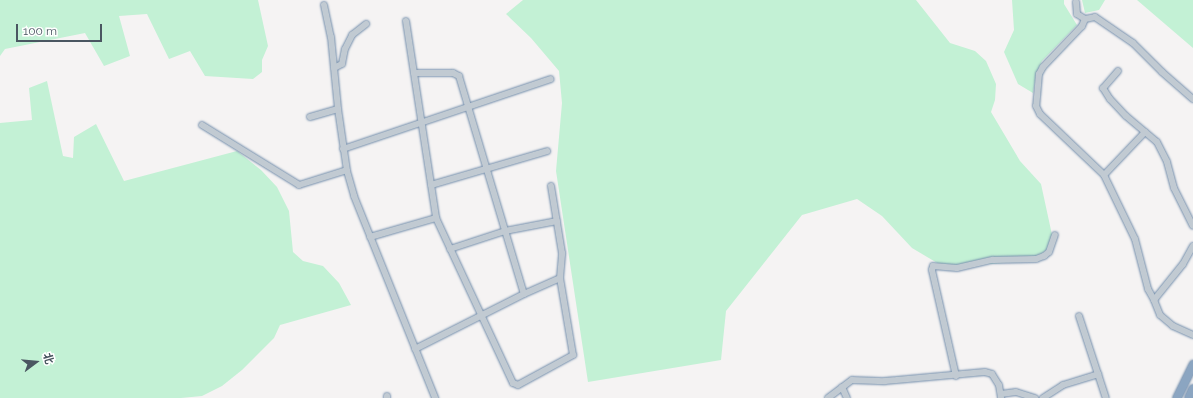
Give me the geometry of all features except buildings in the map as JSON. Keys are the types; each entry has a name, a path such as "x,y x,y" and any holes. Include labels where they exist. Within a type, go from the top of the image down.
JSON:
{"highway":[{"path":"1177,398 1193,366"},
{"path":"1189,398 1193,389"}],"street":[{"path":"1076,2 1077,14 1085,19 1095,17 1133,43 1193,99"},
{"path":"324,5 331,37 343,149 354,196 435,398"},
{"path":"1085,19 1082,26 1043,67 1039,74 1036,106 1040,114 1104,175 1135,239 1148,289 1160,315 1173,326 1193,335"},
{"path":"406,21 436,218 513,383 518,384 573,357 560,278 562,253 551,186"},
{"path":"334,68 342,64 345,49 352,35 366,24"},
{"path":"1118,71 1104,88 1110,99 1157,142 1167,162 1174,188 1193,226"},
{"path":"414,73 453,73 459,76 524,294"},
{"path":"343,149 551,79"},
{"path":"310,117 338,109"},
{"path":"202,125 299,185 347,170"},
{"path":"1104,175 1145,132"},
{"path":"431,184 547,151"},
{"path":"370,237 436,218"},
{"path":"450,248 505,231 557,221"},
{"path":"956,376 932,270 933,266 957,268 993,260 1036,259 1049,252 1055,235"},
{"path":"1154,300 1183,264 1193,246"},
{"path":"415,349 481,315 560,278"},
{"path":"1079,316 1106,398"},
{"path":"828,398 852,380 885,381 956,376 985,372 992,374 999,385 1001,396 1016,392 1035,398"},
{"path":"1043,398 1063,385 1098,374"},
{"path":"842,387 847,398"}],"green space":[{"path":"0,0 258,0 268,46 262,60 262,72 253,79 205,76 190,51 169,59 147,14 119,16 130,56 104,66 85,33 5,49 0,56"},
{"path":"523,0 916,0 950,43 975,51 986,61 996,84 995,100 991,112 1020,161 1041,184 1054,244 1032,261 944,267 912,248 882,216 857,199 802,215 726,311 721,360 588,382 556,171 562,103 559,71 531,38 506,14"},
{"path":"1012,0 1064,0 1064,4 1077,25 1042,61 1036,74 1033,93 1018,84 1004,52 1014,30"},
{"path":"1082,0 1105,0 1099,10 1085,13"},
{"path":"1137,0 1193,0 1193,48"},
{"path":"47,81 63,156 73,158 74,137 96,124 124,181 237,151 261,170 277,187 289,211 293,252 303,261 323,266 339,283 351,305 280,325 274,338 242,370 222,386 202,396 181,398 0,398 0,123 32,120 29,88"}]}
